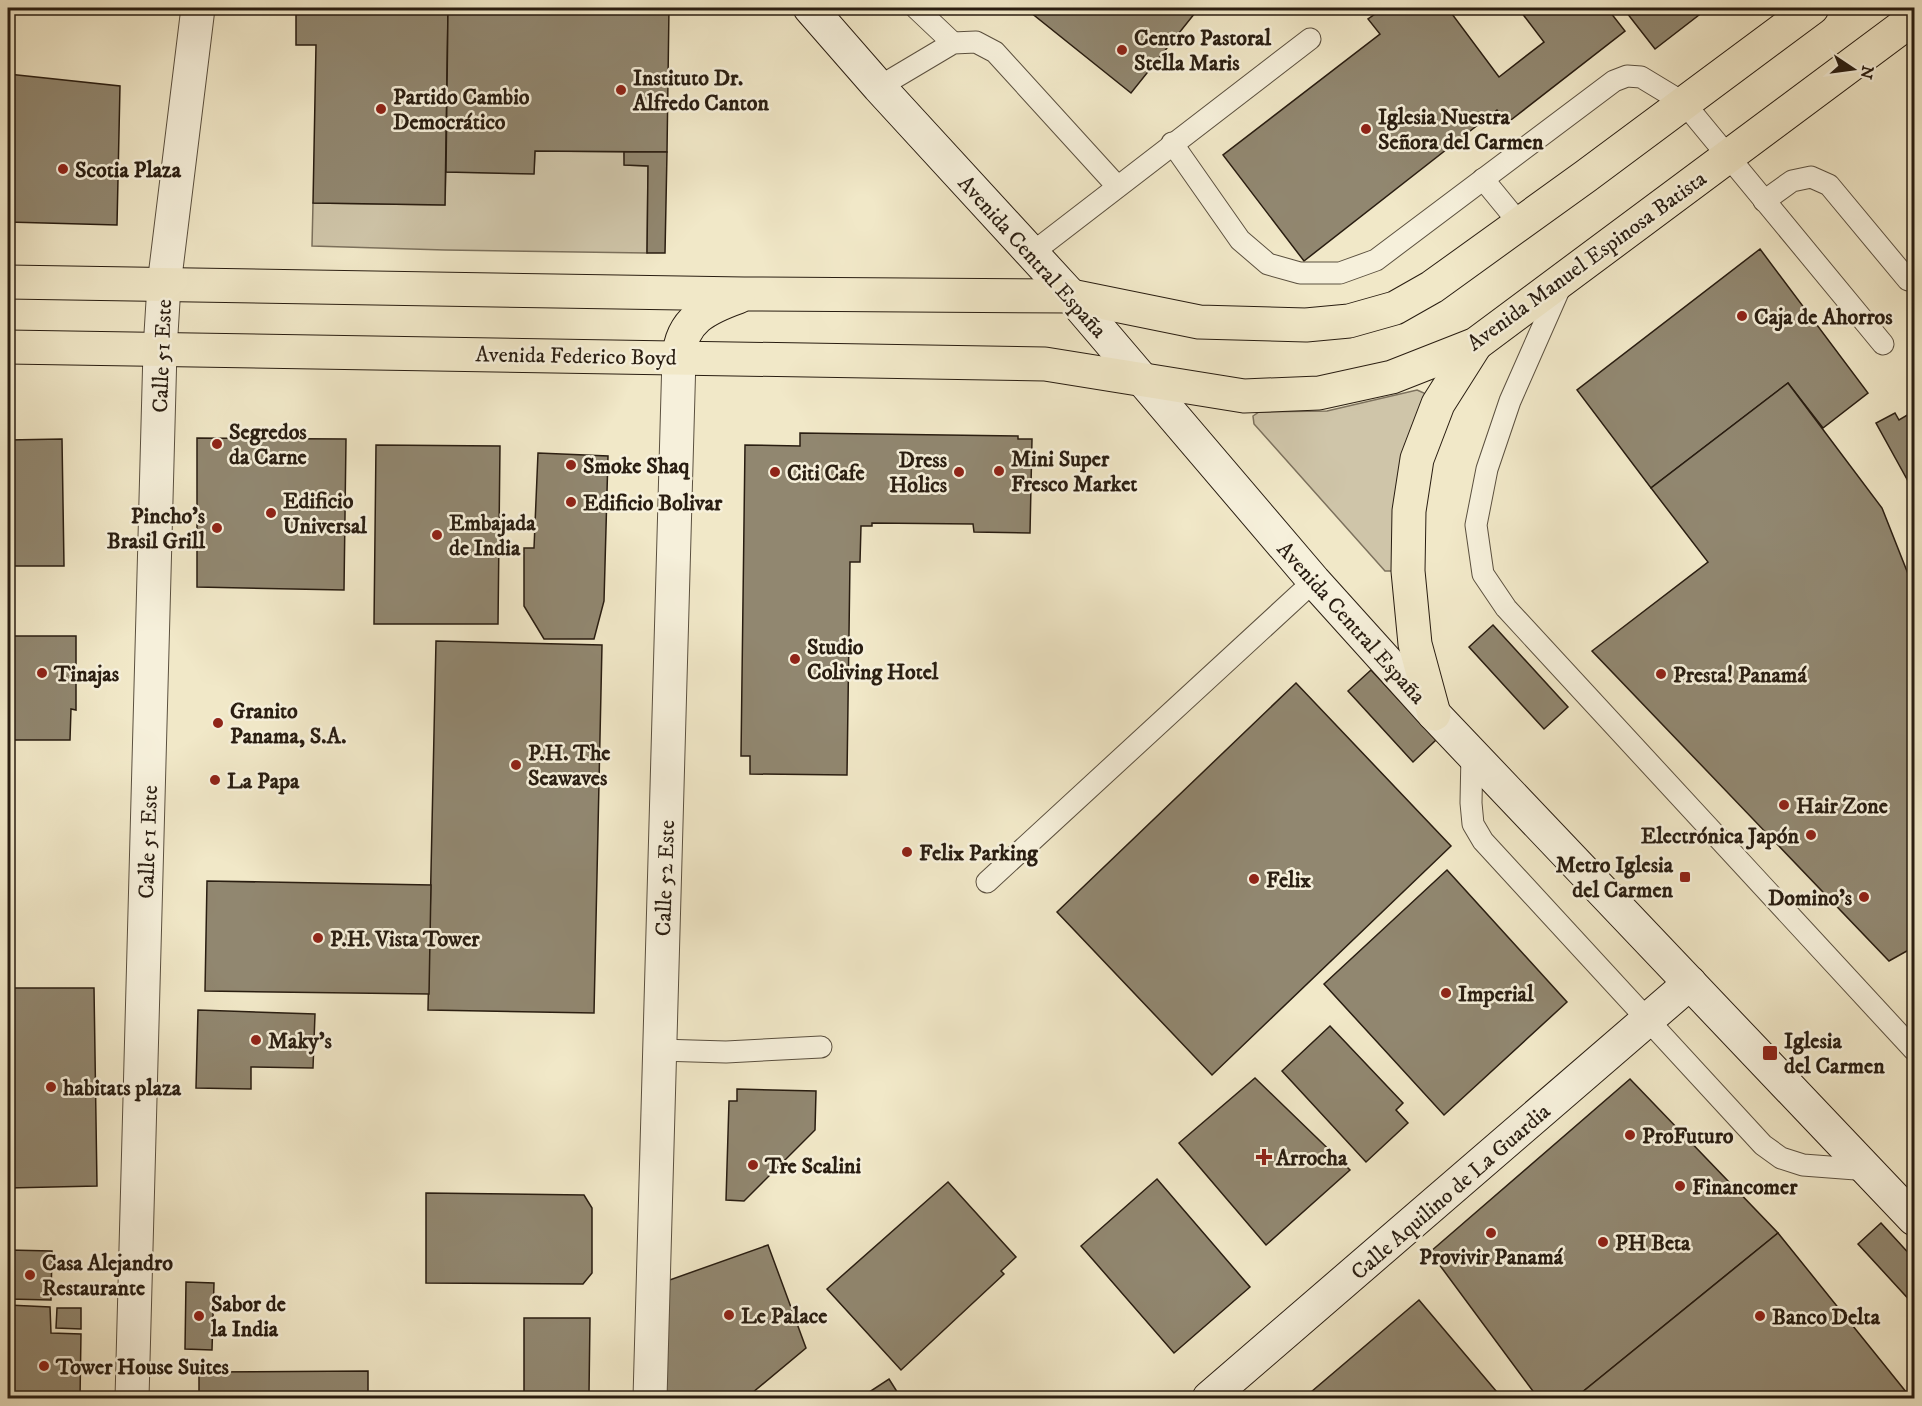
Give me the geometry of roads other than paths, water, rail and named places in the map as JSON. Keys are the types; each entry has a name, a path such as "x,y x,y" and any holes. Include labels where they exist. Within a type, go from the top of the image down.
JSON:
{"main road":[{"path":"8,282 744,294 1071,296 1199,322 1306,325 1349,321 1395,308 1432,287 1812,8"},
{"name":"Avenida Manuel Espinosa Batista","path":"1143,380 1244,396 1319,393 1392,377 1476,344 1914,18"},
{"path":"679,357 680,343 697,317 711,307 744,294"},
{"path":"1434,714 1415,644 1408,572 1409,512 1417,459 1437,404 1476,344"},
{"name":"Avenida Federico Boyd","path":"8,347 1046,364 1143,380"}],"street":[{"name":"Calle 51 Este","path":"132,1398 160,350 164,285 198,8"},
{"name":"Avenida Central España","path":"810,8 879,87 1071,296 1314,581 1434,714 1914,1219"},
{"name":"Calle 52 Este","path":"650,1398 679,357"},
{"name":"Calle Aquilino de La Guardia","path":"1209,1398 1690,983"}],"lane":[{"path":"916,8 953,43"},
{"path":"1032,253 1310,39"},
{"path":"879,87 953,43 976,42 995,52 1117,186"},
{"path":"1172,143 1240,240 1268,264 1300,273 1340,273 1376,260 1614,81 1628,76 1641,77 1684,103 1883,344"},
{"path":"1764,201 1792,181 1811,177 1829,185 1908,280"},
{"path":"1483,179 1520,224"},
{"path":"1563,281 1510,401 1487,469 1476,525 1483,574 1506,608 1914,1050"},
{"path":"987,882 1314,581"},
{"path":"1472,753 1473,824 1483,841 1762,1145 1781,1158 1803,1165 1869,1170"},
{"path":"659,1050 726,1052 821,1047"}],"place":[{"name":"Centro Pastoral Stella Maris","path":"1122,50"},
{"name":"Instituto Dr. Alfredo Canton","path":"621,90"},
{"name":"Partido Cambio Democrático","path":"381,109"},
{"name":"Iglesia Nuestra Señora del Carmen","path":"1366,129"},
{"name":"Scotia Plaza","path":"63,169"},
{"name":"Caja de Ahorros","path":"1742,316"},
{"name":"Segredos da Carne","path":"217,444"},
{"name":"Smoke Shaq","path":"571,465"},
{"name":"Mini Super Fresco Market","path":"999,471"},
{"name":"Citi Cafe","path":"775,472"},
{"name":"Dress Holics","path":"959,472"},
{"name":"Edificio Bolivar","path":"571,502"},
{"name":"Edificio Universal","path":"271,513"},
{"name":"Pincho's Brasil Grill","path":"217,528"},
{"name":"Embajada de India","path":"437,535"},
{"name":"Studio Coliving Hotel","path":"795,659"},
{"name":"Tinajas","path":"42,673"},
{"name":"Presta! Panamá","path":"1661,674"},
{"name":"Granito Panama, S.A.","path":"218,723"},
{"name":"P.H. The Seawaves","path":"516,765"},
{"name":"La Papa","path":"215,780"},
{"name":"Hair Zone","path":"1784,805"},
{"name":"Electrónica Japón","path":"1811,835"},
{"name":"Felix Parking","path":"907,852"},
{"name":"Metro Iglesia del Carmen","path":"1685,877"},
{"name":"Felix","path":"1254,879"},
{"name":"Domino's","path":"1864,897"},
{"name":"P.H. Vista Tower","path":"318,938"},
{"name":"Imperial","path":"1446,993"},
{"name":"Maky's","path":"256,1040"},
{"name":"Iglesia del Carmen","path":"1770,1053"},
{"name":"habitats plaza","path":"51,1087"},
{"name":"ProFuturo","path":"1630,1135"},
{"name":"Arrocha","path":"1264,1157"},
{"name":"Tre Scalini","path":"753,1165"},
{"name":"Financomer","path":"1680,1186"},
{"name":"Provivir Panamá","path":"1491,1233"},
{"name":"PH Beta","path":"1603,1242"},
{"name":"Casa Alejandro Restaurante","path":"30,1275"},
{"name":"Le Palace","path":"729,1315"},
{"name":"Sabor de la India","path":"199,1316"},
{"name":"Banco Delta","path":"1760,1316"},
{"name":"Tower House Suites","path":"44,1366"}]}
